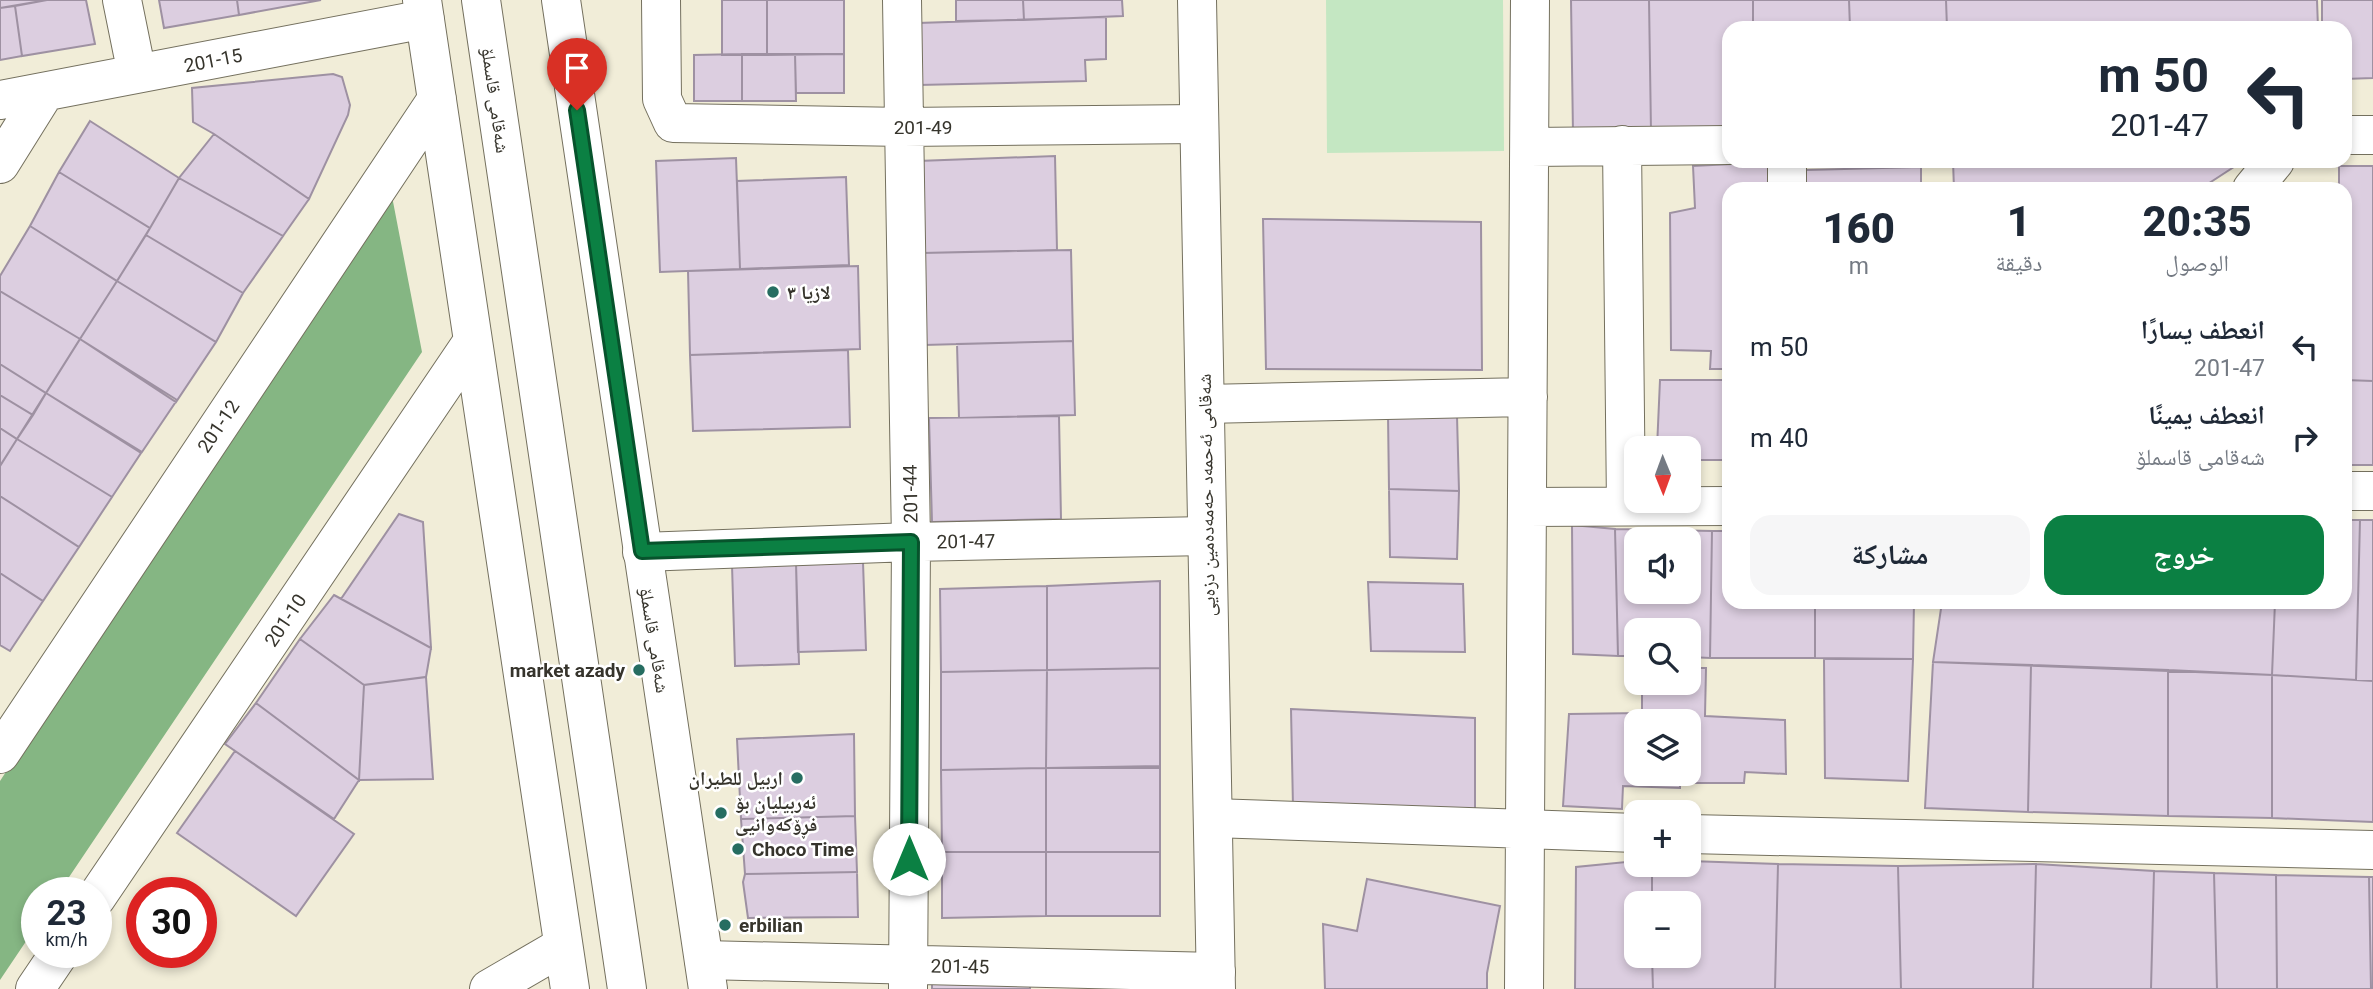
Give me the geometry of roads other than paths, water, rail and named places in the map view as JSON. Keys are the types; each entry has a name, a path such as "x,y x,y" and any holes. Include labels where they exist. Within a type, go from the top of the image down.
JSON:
{"street":[{"path":"122,0 137,74"},
{"name":"شەقامی قاسملۆ","path":"481,0 627,989"},
{"name":"شەقامی قاسملۆ","path":"561,0 706,975"},
{"name":"201-49","path":"661,0 662,99 673,123 904,127 1199,124"},
{"name":"201-44","path":"902,0 911,542 908,977"},
{"name":"شەقامی ئەحمەد حەمەدەمین دزەیی","path":"1197,0 1216,981"},
{"path":"1524,989 1530,0"},
{"path":"424,10 570,989"},
{"name":"201-15","path":"0,100 137,74 424,10"},
{"path":"0,164 45,92"},
{"name":"201-12","path":"0,754 437,99"},
{"path":"2352,135 2373,135"},
{"path":"1622,145 1625,436"},
{"path":"1530,147 1722,145"},
{"path":"2258,182 2269,168"},
{"name":"201-10","path":"110,877 473,341"},
{"path":"1205,404 1528,397"},
{"path":"2352,491 2373,491"},
{"path":"1527,507 1624,506"},
{"path":"1701,506 1722,506"},
{"name":"201-47","path":"642,551 1207,536"},
{"path":"1213,818 1624,833"},
{"path":"1701,834 2373,850"},
{"path":"489,989 564,946"},
{"path":"35,989 49,968"},
{"name":"201-45","path":"706,975 1216,981"}],"place":[{"name":"لازیا ٣","path":"773,292"},
{"name":"market azady","path":"639,670"},
{"name":"اربيل للطيران","path":"797,778"},
{"name":"ئەربیلیان بۆ فڕۆکەوانیی","path":"721,813"},
{"name":"Choco Time","path":"738,849"},
{"name":"erbilian","path":"725,925"}]}
